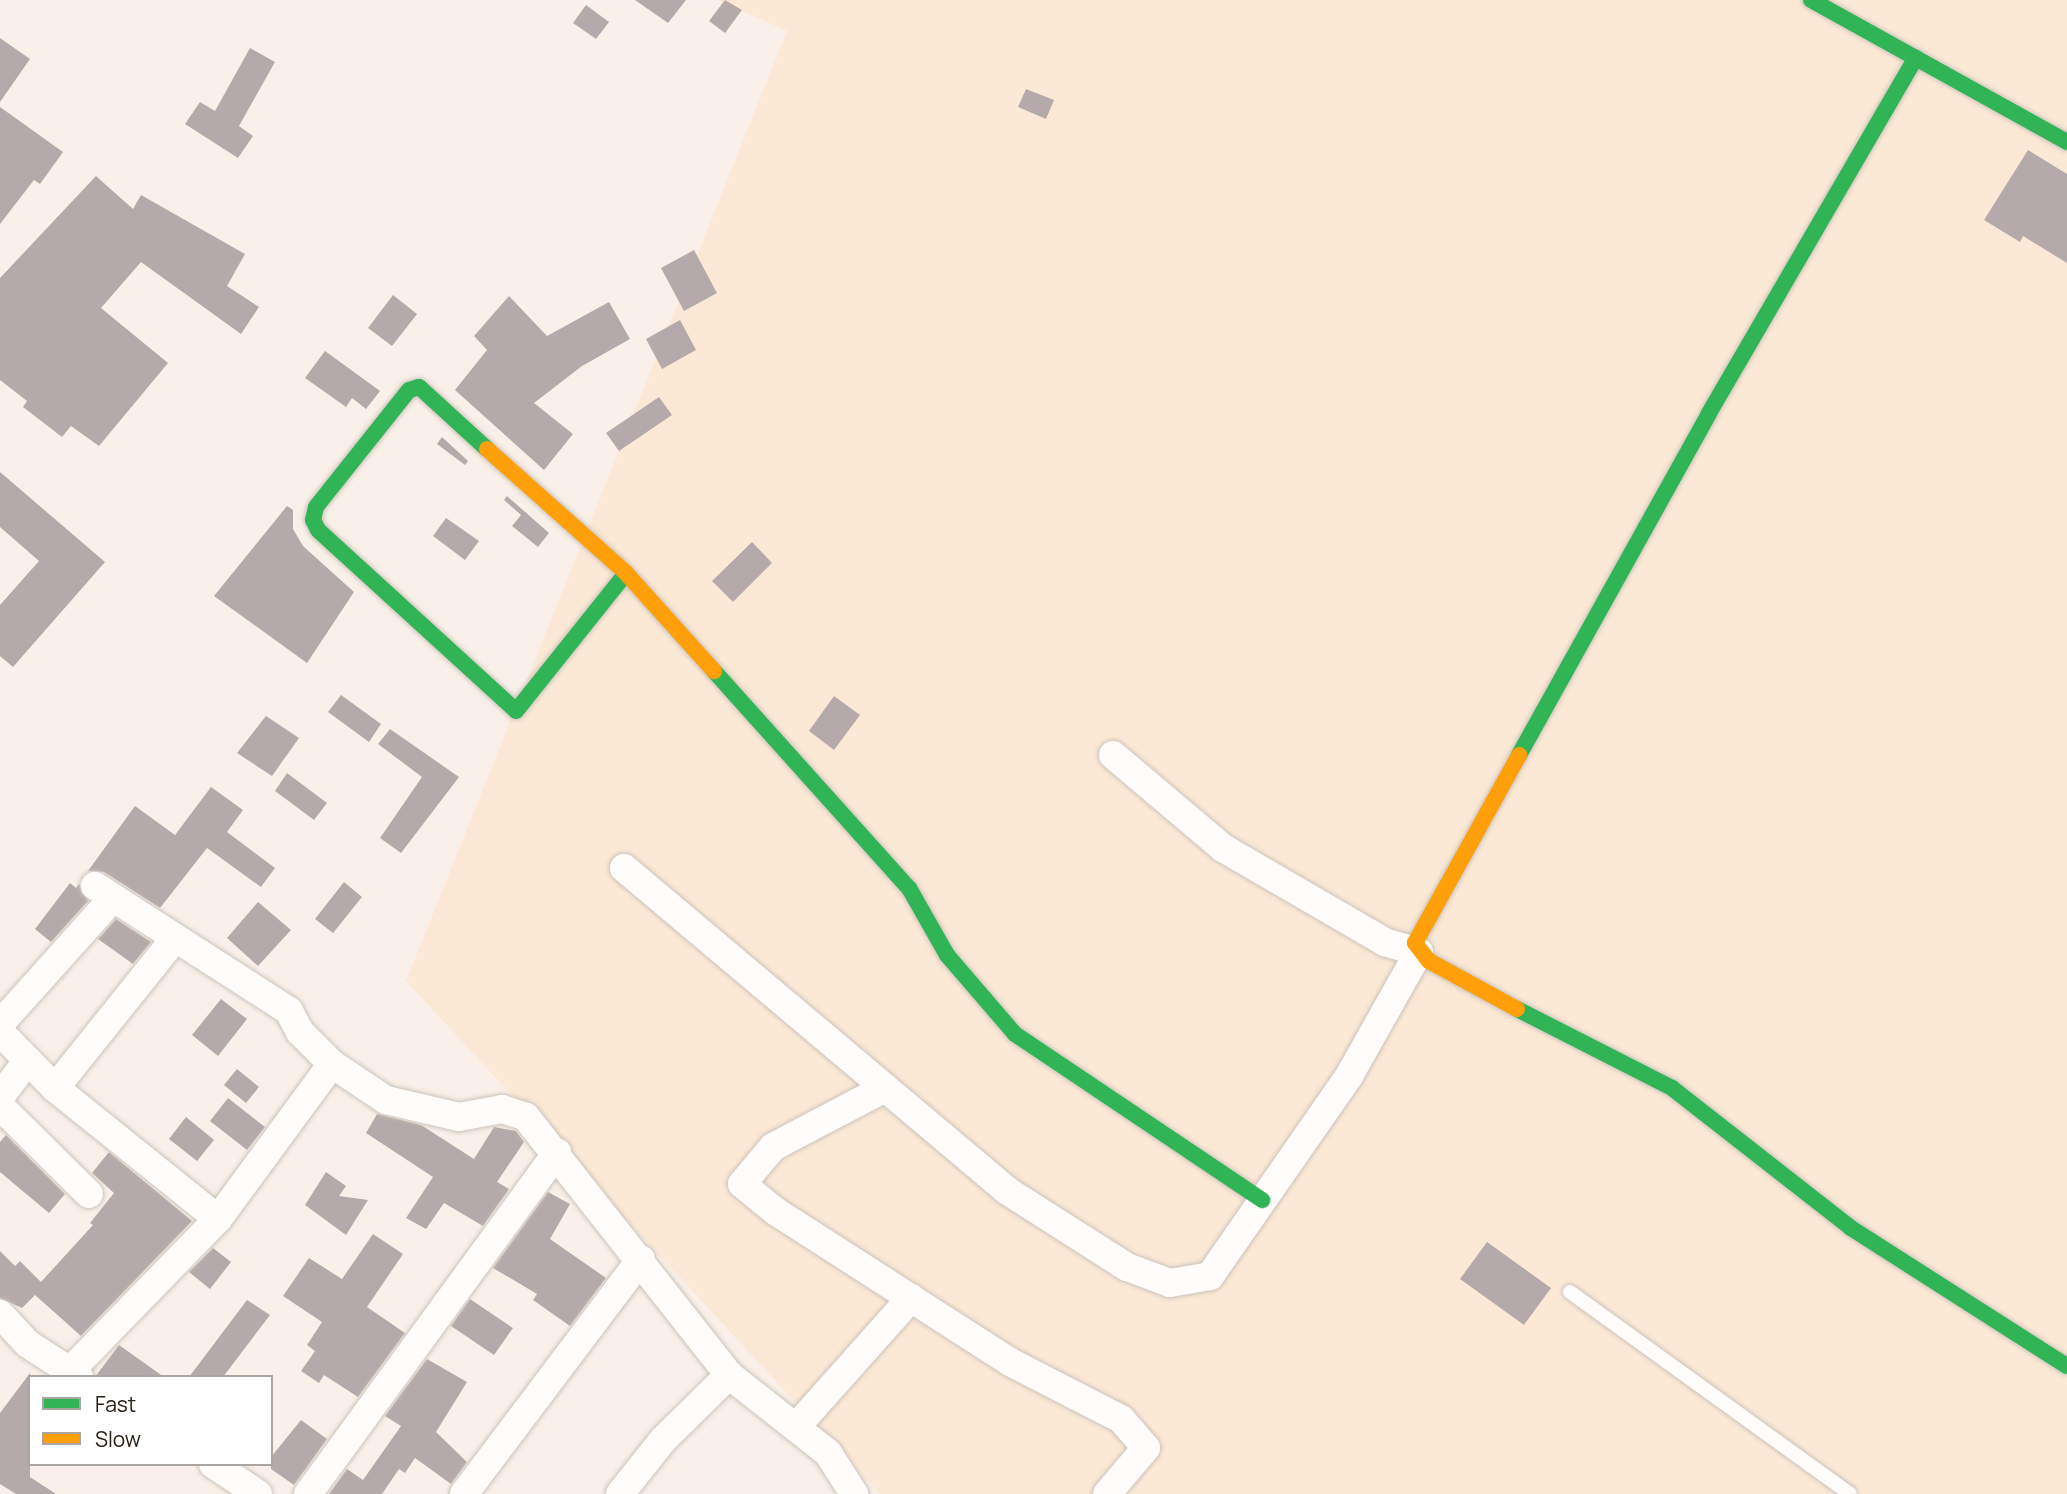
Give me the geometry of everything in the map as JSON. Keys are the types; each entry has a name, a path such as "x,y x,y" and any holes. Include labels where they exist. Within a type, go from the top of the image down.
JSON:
{"street":[{"path":"1811,0 2067,142"},
{"path":"624,869 1006,1190 1127,1267 1170,1283 1210,1276 1349,1076 1419,952 1418,935 1513,760 1916,58"},
{"path":"626,573 516,711 338,549 313,520 316,507 414,386 626,573 909,888 947,955 1015,1034 1262,1200"},
{"path":"1113,755 1223,848 1385,942 1419,952 1448,973 1672,1088 1851,1228 1942,1282 2067,1366"},
{"path":"0,1024 104,892 289,1011 300,1032 331,1064 386,1100 459,1117 502,1109 526,1117 557,1152 729,1375 828,1453 854,1494"},
{"path":"55,1088 175,938"},
{"path":"0,1032 55,1088 218,1219"},
{"path":"0,1097 28,1060"},
{"path":"0,1314 28,1344 74,1374 218,1219 331,1064"},
{"path":"885,1088 773,1147 742,1184 775,1211 1010,1362 1121,1419 1146,1448 1107,1494"},
{"path":"0,1106 89,1194"},
{"path":"308,1494 557,1152"},
{"path":"464,1494 641,1259"},
{"path":"796,1427 911,1298"},
{"path":"620,1494 663,1440 729,1375"},
{"path":"215,1466 258,1494"}],"lane":[{"path":"1570,1292 1850,1494"}],"shaded area":[{"path":"717,0 2067,0 2067,1494 880,1494 406,981 787,31"}],"building":[{"path":"635,0 686,0 668,23"},
{"path":"725,0 742,10 725,33 709,21"},
{"path":"586,5 609,22 596,39 573,23"},
{"path":"0,38 30,59 0,102"},
{"path":"250,48 275,62 239,126 253,136 238,158 185,124 200,102 215,111"},
{"path":"1026,89 1054,100 1046,119 1018,107"},
{"path":"0,107 63,152 40,184 34,180 0,224"},
{"path":"2028,150 2067,174 2067,263 2023,236 2020,242 1984,220"},
{"path":"96,176 133,209 141,195 245,254 227,286 259,307 241,334 141,262 101,308 168,363 99,446 71,426 62,437 23,407 27,401 0,380 0,278"},
{"path":"694,250 717,293 684,311 661,268"},
{"path":"393,295 417,314 392,346 368,328"},
{"path":"509,296 547,336 609,302 630,339 582,366 534,403 573,434 544,470 455,390 487,350 474,336"},
{"path":"680,320 696,350 662,369 646,339"},
{"path":"325,351 380,391 366,409 352,398 346,407 305,378"},
{"path":"659,397 672,415 619,451 606,433"},
{"path":"442,437 468,461 465,465 437,444"},
{"path":"0,472 105,562 13,667 0,656 0,605 39,561 0,527"},
{"path":"507,496 549,533 538,547 512,526 521,515 504,500"},
{"path":"287,506 293,510 293,529 303,546 354,592 307,663 214,596"},
{"path":"446,518 479,541 465,560 433,536"},
{"path":"752,542 772,563 733,602 712,581"},
{"path":"341,695 381,724 369,742 328,712"},
{"path":"834,696 860,715 834,750 809,731"},
{"path":"266,716 299,738 272,776 237,753"},
{"path":"390,729 459,777 401,853 380,838 422,777 378,744"},
{"path":"287,773 327,803 314,820 275,791"},
{"path":"211,787 243,810 227,832 275,868 261,887 207,848 160,908 104,872 88,871 135,806 175,835"},
{"path":"344,882 362,897 333,933 315,919"},
{"path":"70,883 76,888 79,884 88,901 51,942 35,929"},
{"path":"258,902 291,930 258,966 227,938"},
{"path":"116,919 151,942 133,964 98,939"},
{"path":"221,999 247,1019 218,1056 192,1035"},
{"path":"237,1069 259,1087 246,1103 224,1085"},
{"path":"228,1098 265,1127 247,1150 210,1121"},
{"path":"377,1114 421,1125 474,1159 494,1127 516,1131 524,1142 497,1182 509,1189 483,1226 444,1203 426,1229 406,1218 433,1177 366,1133"},
{"path":"186,1117 214,1140 197,1161 169,1139"},
{"path":"6,1135 65,1194 49,1213 0,1172 0,1142"},
{"path":"109,1152 192,1221 81,1336 35,1295 22,1308 0,1298 0,1251 15,1266 20,1261 41,1282 93,1225 90,1223 114,1193 92,1173"},
{"path":"326,1172 346,1186 339,1196 368,1200 346,1235 305,1205"},
{"path":"548,1192 570,1204 550,1239 606,1278 570,1326 533,1300 537,1294 493,1268"},
{"path":"373,1234 403,1254 367,1307 405,1333 358,1397 324,1375 319,1383 301,1371 315,1351 307,1345 322,1322 283,1296 309,1258 342,1279"},
{"path":"1487,1242 1551,1288 1524,1325 1460,1279"},
{"path":"213,1248 231,1262 210,1289 189,1272"},
{"path":"470,1299 513,1328 494,1355 451,1326"},
{"path":"247,1300 270,1315 225,1375 191,1375"},
{"path":"119,1345 161,1375 96,1375"},
{"path":"427,1359 467,1382 436,1432 467,1462 451,1484 415,1458 405,1473 399,1469 382,1494 329,1494 347,1469 363,1480 401,1426 385,1416"},
{"path":"28,1376 30,1477 56,1494 16,1494 0,1484 0,1413"},
{"path":"301,1420 327,1439 294,1485 271,1469 273,1455"}],"traffic: fast":[{"path":"1811,0 2067,142"},
{"path":"1519,755 1709,413 1916,58"},
{"path":"487,449 419,387 409,390 316,507 313,520 318,530 516,711 626,573"},
{"path":"714,671 909,888 947,955 1015,1034 1262,1200"},
{"path":"1517,1009 1672,1088 1851,1228 2067,1366"}],"traffic: slow":[{"path":"487,449 626,573 714,671"},
{"path":"1517,1009 1429,961 1415,943 1519,755"}]}
